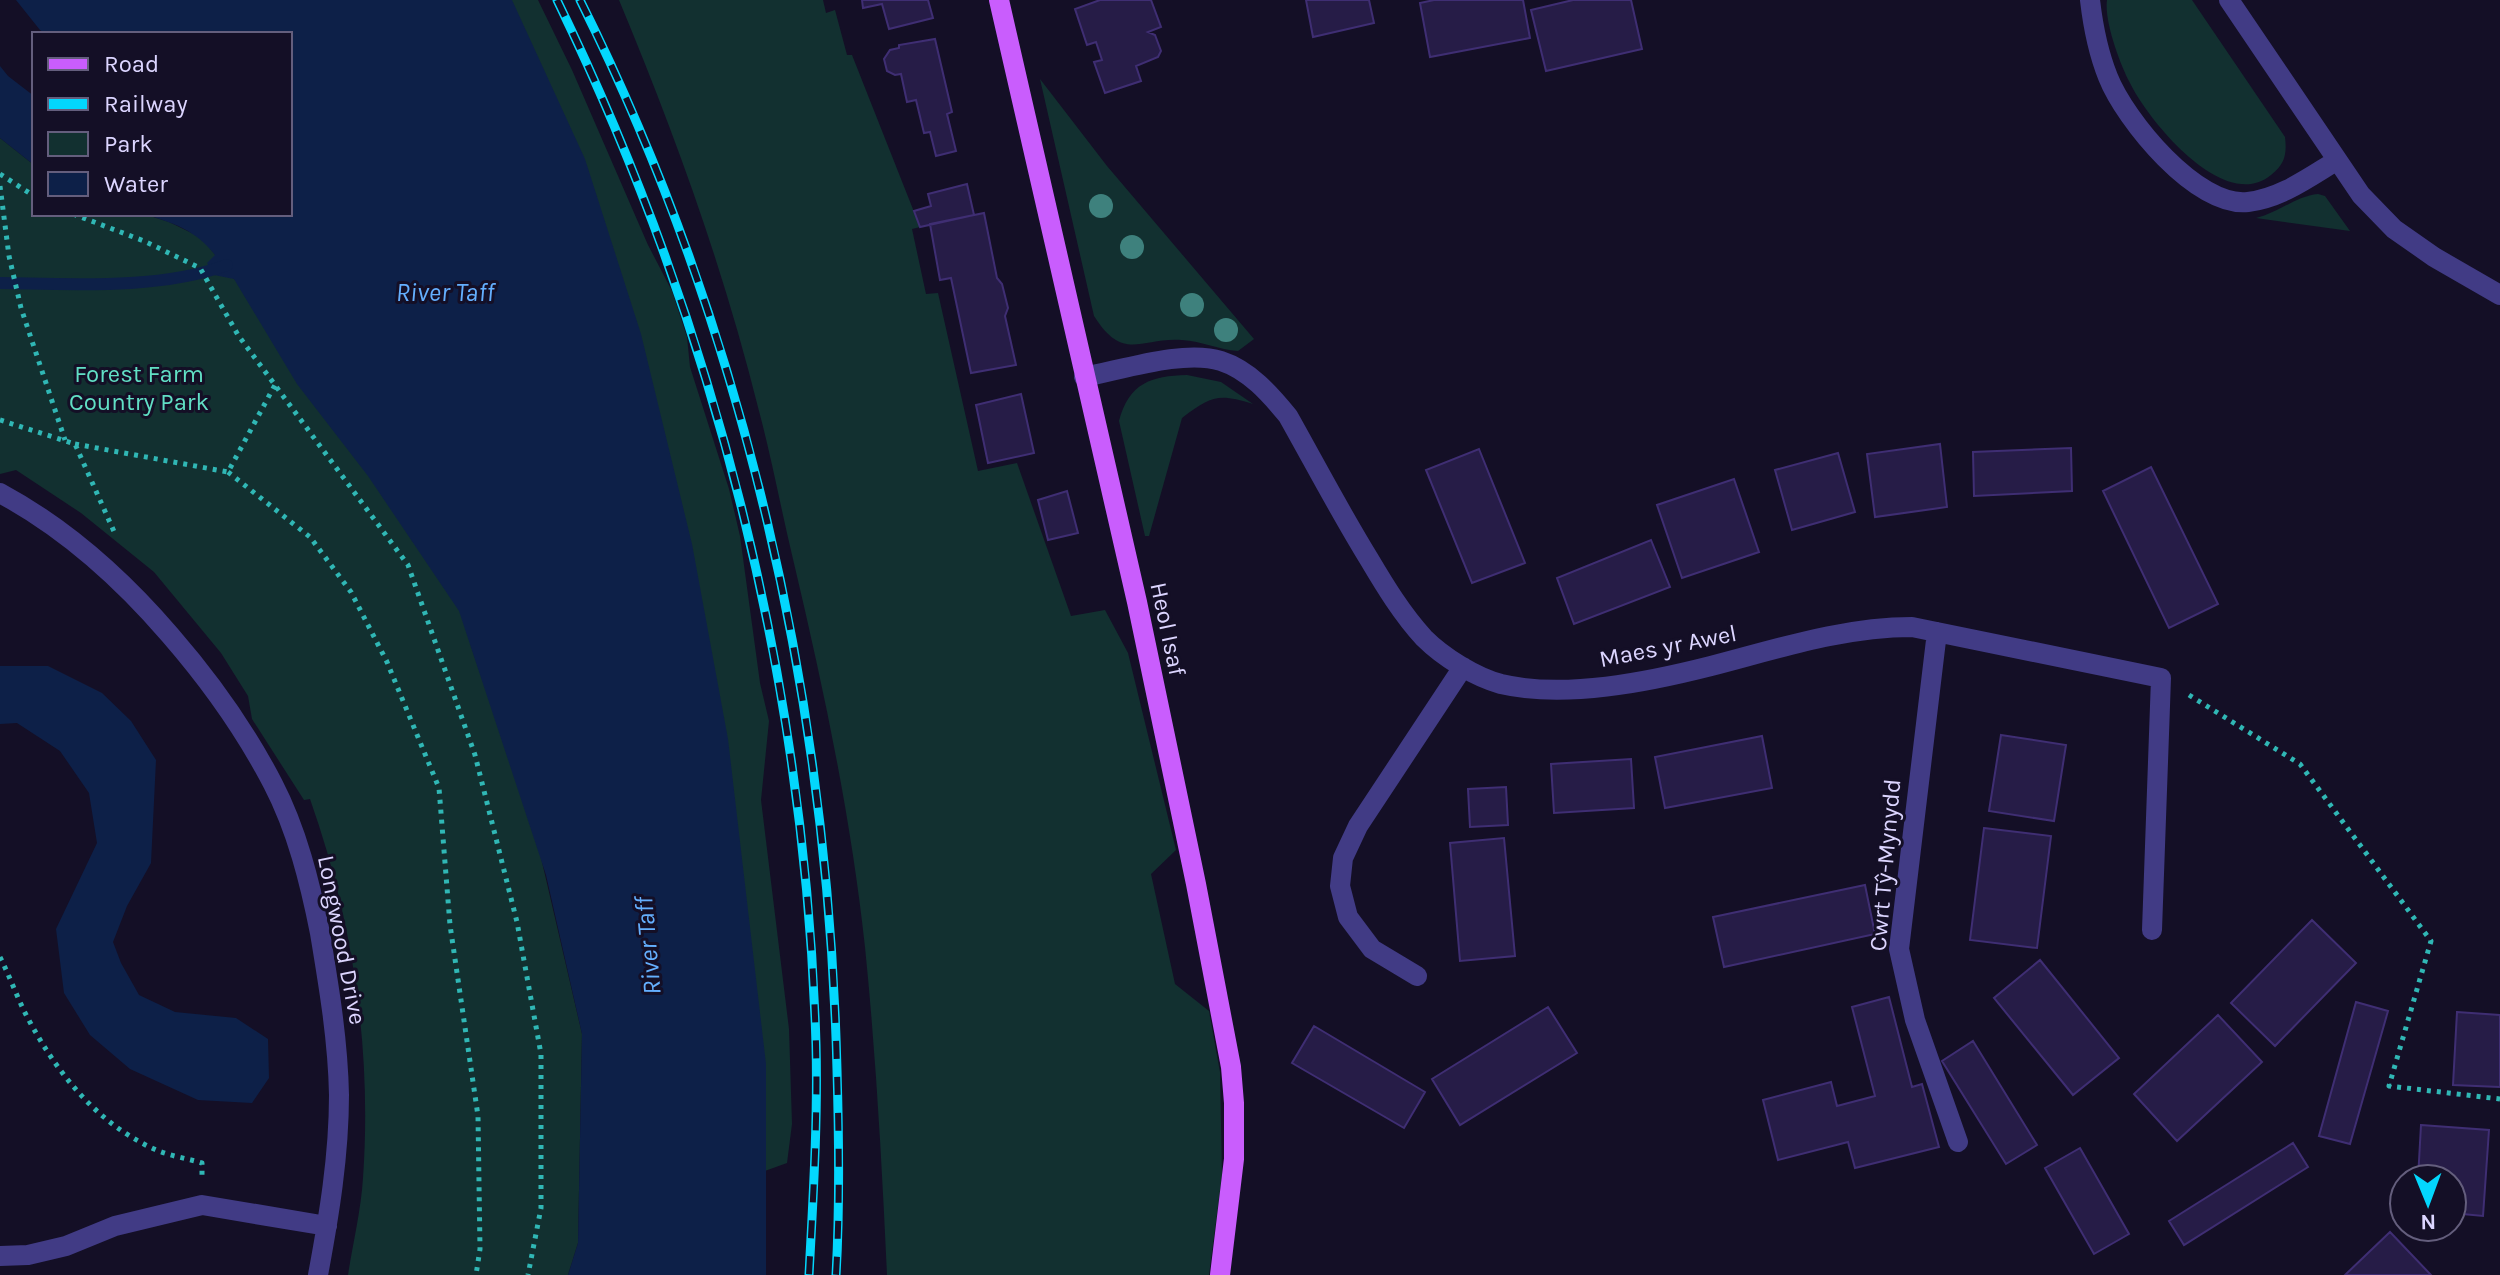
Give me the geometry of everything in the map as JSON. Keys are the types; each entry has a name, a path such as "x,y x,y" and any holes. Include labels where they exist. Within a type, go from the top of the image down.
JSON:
{"main road":[{"name":"Heol Isaf","path":"999,0 1137,602 1231,1067 1234,1159 1220,1275"}],"street":[{"path":"2090,0 2094,31 2109,79 2125,108 2153,146 2186,176 2217,197 2245,203 2278,195 2336,161"},
{"path":"2229,0 2361,195 2394,229 2434,257 2500,295"},
{"name":"Maes yr Awel","path":"1084,377 1191,358 1220,360 1244,373 1269,393 1288,416 1393,600 1425,639 1463,667 1500,683 1552,690 1615,685 1687,672 1842,633 1912,627 2161,678"},
{"name":"Longwood Drive","path":"0,493 47,521 92,554 140,602 197,667 229,711 274,785 287,816 315,905 334,1023 338,1124 327,1226 318,1275"},
{"name":"Cwrt Tŷ-Mynydd","path":"1937,632 1899,949 1915,1020 1958,1142"},
{"path":"1417,976 1372,949 1348,917 1340,886 1343,858 1358,826 1463,667"},
{"path":"2152,930 2161,678"},
{"path":"0,1256 28,1255 66,1246 115,1226 202,1205 327,1226"}],"path":[{"path":"0,174 32,195"},
{"path":"0,186 9,256 21,308 65,440"},
{"path":"78,216 144,241 200,268 238,335 408,565 475,755 517,922 541,1054 541,1208 528,1275"},
{"path":"228,472 276,383"},
{"path":"0,420 75,444 228,472 310,537 351,592 387,662 439,788 450,925 478,1116 480,1249 476,1275"},
{"path":"75,444 118,542"},
{"path":"2161,678 2300,764 2431,941 2389,1086 2500,1099"},
{"path":"0,957 30,1023 53,1061 90,1107 121,1132 157,1151 202,1163 202,1205"}],"green space":[{"path":"499,0 538,0 648,245 672,291 687,337 690,367 729,489 740,536 760,683 769,721 761,800 789,1029 792,1124 787,1163 751,1176"},
{"path":"619,0 823,0 826,13 835,10 847,55 852,55 920,227 912,229 926,294 938,293 978,471 1017,463 1071,616 1105,610 1128,653 1176,850 1151,874 1175,984 1209,1011 1220,1072 1222,1175 1209,1275 887,1275 865,947 844,800 825,703 768,448 730,306 679,152"},
{"path":"2107,0 2192,0 2285,137 2284,158 2276,171 2252,184 2232,182 2210,173 2170,139 2139,99 2126,75 2110,30"},
{"path":"1040,79 1107,166 1254,339 1238,351 1182,340 1124,343 1105,330 1094,316"},
{"name":"Forest Farm Country Park","path":"0,138 32,163 32,216 150,216 169,222 202,238 234,279 422,401 471,646 494,714 520,727 542,862 582,1034 578,1243 568,1275 348,1275 362,1190 365,1082 362,1034 338,891 310,799 304,800 252,719 248,696 221,653 154,572 81,513 16,470 0,474"},
{"path":"2318,194 2325,196 2350,231 2256,218 2302,198"},
{"path":"1187,375 1221,382 1253,404 1231,398 1215,399 1182,418 1149,536 1145,536 1119,421 1129,398 1143,384 1163,377"}],"water":[{"name":"River Taff","path":"16,0 512,0 585,159 641,334 692,544 728,739 766,1064 766,1275 568,1275 578,1243 582,1034 546,875 459,611 368,476 297,384 234,279 214,275 207,263 215,255 192,233 150,216 292,216 292,32 40,30"},
{"path":"0,66 32,94 32,163 0,138"},
{"path":"0,666 48,666 102,693 131,721 156,760 151,863 127,906 113,942 139,995 175,1012 236,1018 268,1039 269,1078 252,1103 198,1100 130,1069 90,1035 64,993 56,929 97,843 89,793 60,751 17,723 0,724"}],"building":[{"path":"862,0 928,0 933,18 889,29 882,4 863,8"},
{"path":"1100,0 1151,0 1161,27 1148,32 1155,35 1161,51 1158,57 1136,66 1141,81 1105,93 1094,62 1102,60 1096,42 1087,45 1075,9"},
{"path":"1306,0 1369,0 1374,23 1313,37"},
{"path":"1434,0 1523,0 1530,38 1430,57 1420,3"},
{"path":"1573,0 1631,0 1642,49 1546,71 1531,10"},
{"path":"935,39 952,112 947,114 956,151 936,156 930,132 924,133 916,100 907,102 901,74 887,71 884,59 890,50 899,48 899,45"},
{"path":"967,184 974,215 920,227 914,211 931,206 928,194"},
{"path":"984,213 997,278 1002,284 1008,308 1005,316 1016,365 971,373 951,278 940,280 930,224"},
{"path":"1021,394 1034,453 988,463 976,405"},
{"path":"1940,444 1947,507 1875,517 1867,454"},
{"path":"2071,448 2072,491 1974,496 1973,452"},
{"path":"1479,449 1525,563 1472,583 1426,470"},
{"path":"1838,453 1855,512 1792,530 1775,470"},
{"path":"2151,467 2218,604 2169,628 2103,491"},
{"path":"1734,479 1759,552 1682,578 1657,505"},
{"path":"1067,491 1078,533 1048,540 1038,500"},
{"path":"1651,540 1670,587 1574,624 1557,578"},
{"path":"2001,735 2066,745 2054,821 1989,811"},
{"path":"1762,736 1772,788 1665,808 1655,757"},
{"path":"1631,759 1634,808 1554,813 1551,764"},
{"path":"1506,787 1508,825 1470,827 1468,789"},
{"path":"1984,828 2051,836 2037,948 1970,940"},
{"path":"1504,838 1515,956 1460,961 1450,843"},
{"path":"1865,885 1875,934 1724,967 1713,917"},
{"path":"2312,920 2356,963 2275,1046 2231,1003"},
{"path":"2040,960 2119,1058 2073,1095 1994,998"},
{"path":"1889,997 1912,1087 1922,1084 1939,1147 1855,1168 1848,1142 1778,1160 1763,1100 1831,1082 1837,1106 1875,1096 1852,1007"},
{"path":"2356,1002 2388,1011 2350,1144 2319,1136"},
{"path":"1548,1007 1577,1053 1460,1125 1432,1079"},
{"path":"2457,1012 2500,1015 2500,1087 2453,1085"},
{"path":"2218,1015 2262,1062 2177,1141 2134,1094"},
{"path":"1314,1026 1425,1092 1404,1128 1292,1063"},
{"path":"1973,1041 2037,1145 2006,1164 1942,1061"},
{"path":"2421,1125 2489,1130 2483,1216 2468,1215 2468,1163 2419,1163"},
{"path":"2293,1143 2308,1167 2184,1245 2169,1221"},
{"path":"2080,1148 2129,1234 2094,1254 2045,1168"},
{"path":"2388,1234 2388,1243 2400,1243 2431,1275 2345,1275"}],"waterway":[{"path":"0,283 144,282 201,273 227,265"}],"railway":[{"path":"557,0 613,123 663,249 705,378 742,508 771,640 793,774 808,909 816,1044 815,1160 809,1275"},
{"path":"580,0 638,126 688,255 731,387 767,521 795,657 816,794 830,932 838,1122 836,1275"}]}
